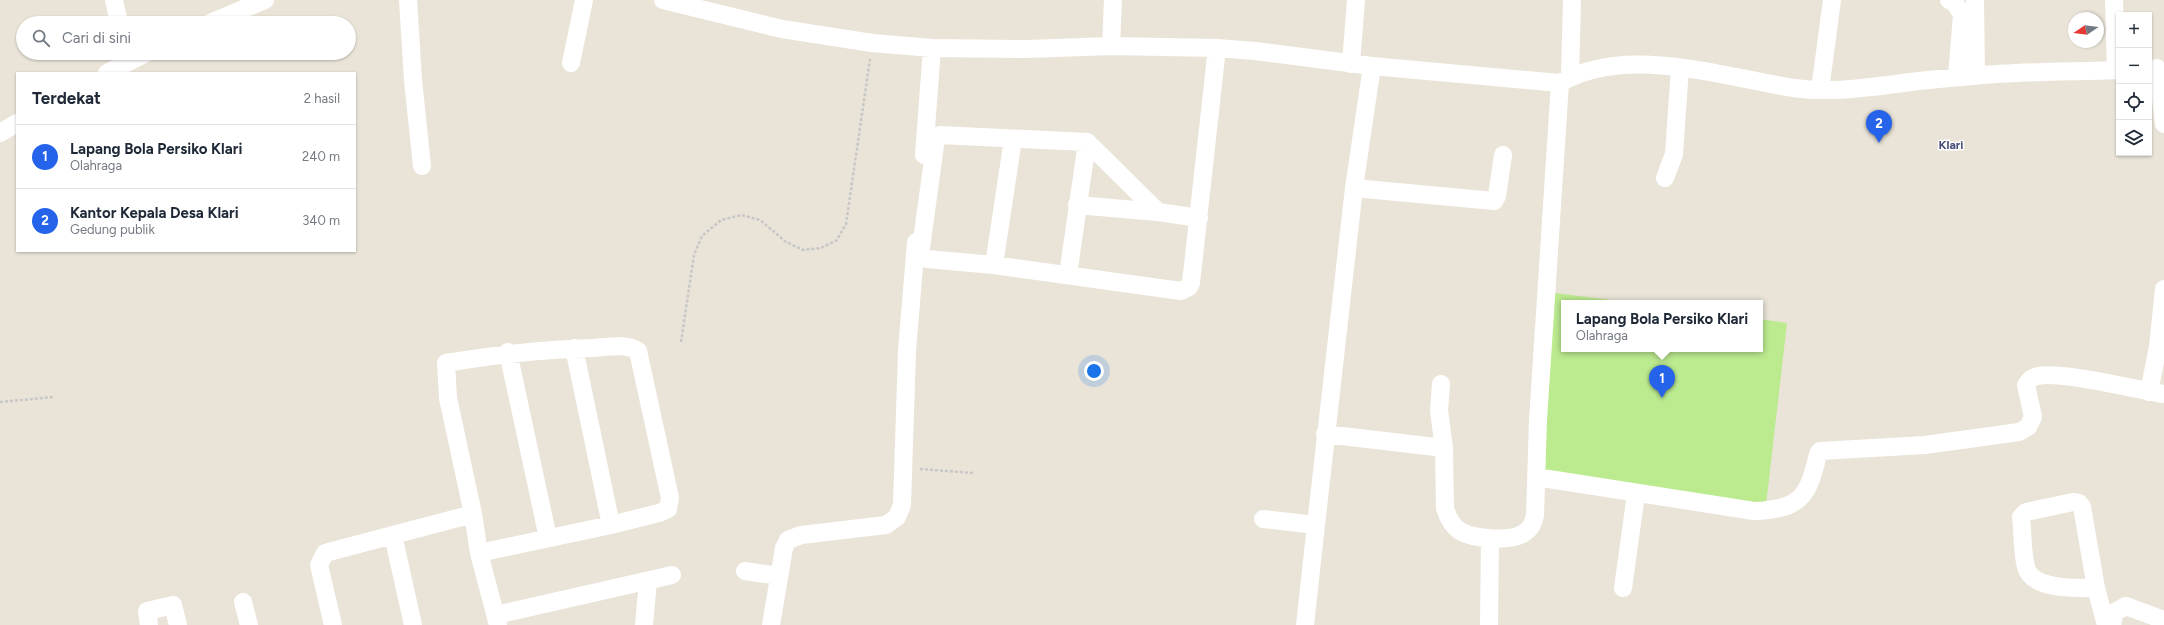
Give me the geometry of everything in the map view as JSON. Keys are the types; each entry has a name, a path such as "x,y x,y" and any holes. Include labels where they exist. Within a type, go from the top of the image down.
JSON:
{"street":[{"path":"114,0 117,16"},
{"path":"227,16 265,0"},
{"path":"408,0 413,80 422,166"},
{"path":"571,63 584,0"},
{"path":"663,0 704,5 782,29 872,43 932,48 1027,49 1111,46 1217,48 1255,51 1372,66 1565,80 1606,68 1639,64 1680,68 1795,88 1820,90 1867,89 1976,75 2116,70"},
{"path":"1111,46 1113,0"},
{"path":"1351,64 1356,0"},
{"path":"1441,384 1439,411 1444,448 1445,508 1448,517 1461,531 1490,538 1518,536 1525,533 1533,524 1535,516 1538,420 1572,0"},
{"path":"1820,90 1832,0"},
{"path":"1949,0 1955,3 1962,15 1957,77"},
{"path":"1975,0 1976,75"},
{"path":"2114,0 2117,48"},
{"path":"770,625 784,548 788,540 793,537 886,525 897,517 902,505 907,351 917,254 932,48"},
{"path":"917,254 928,259 994,265 1181,291 1184,289 1191,283 1217,48"},
{"path":"108,72 122,60"},
{"path":"1305,625 1325,434 1354,188 1372,66"},
{"path":"1665,178 1674,154 1680,68"},
{"path":"2157,68 2164,124"},
{"path":"0,133 16,124"},
{"path":"917,254 936,138 940,135 1087,142 1158,212"},
{"path":"994,265 1013,139"},
{"path":"1068,275 1087,142"},
{"path":"1354,188 1494,201 1497,196 1503,155"},
{"path":"1077,205 1158,212 1199,218"},
{"path":"1536,477 1636,494 1754,511 1776,510 1795,502 1808,490 1818,454 1820,452 1925,445 2023,430 2032,423 2033,417 2026,385 2035,377 2071,377 2157,393 2158,347 2164,289"},
{"path":"479,553 611,525 664,512 670,505 644,371 638,351 632,347 574,348 508,352 446,363 448,398 473,514 479,553 497,620 672,575"},
{"path":"574,348 611,525"},
{"path":"508,352 548,538"},
{"path":"1325,434 1444,448"},
{"path":"1623,588 1636,494"},
{"path":"2096,588 2046,584 2037,582 2032,577 2026,568 2021,517 2026,512 2073,502 2079,503 2082,506 2096,588 2106,625"},
{"path":"333,625 319,565 325,553 473,514"},
{"path":"1264,519 1316,525"},
{"path":"393,535 413,625"},
{"path":"1488,625 1490,538"},
{"path":"745,571 779,576"},
{"path":"644,625 648,581"},
{"path":"243,602 249,625"},
{"path":"149,625 147,611 173,605 178,625"},
{"path":"2112,625 2115,612 2126,606 2164,620"}],"path":[{"path":"681,342 694,255 702,236 721,220 741,215 760,220 786,242 803,250 821,248 837,240 846,224 848,216 872,43"},
{"path":"0,402 54,397"},
{"path":"903,467 973,473"}],"green space":[{"path":"1555,293 1612,300 1561,300 1561,352 1763,352 1763,319 1787,323 1766,505 1540,473"}],"place":[{"name":"Kantor Kepala Desa Klari","path":"1879,143"},
{"name":"Lapang Bola Persiko Klari","path":"1662,398"}],"district":[{"name":"Klari","path":"1951,145"}]}
